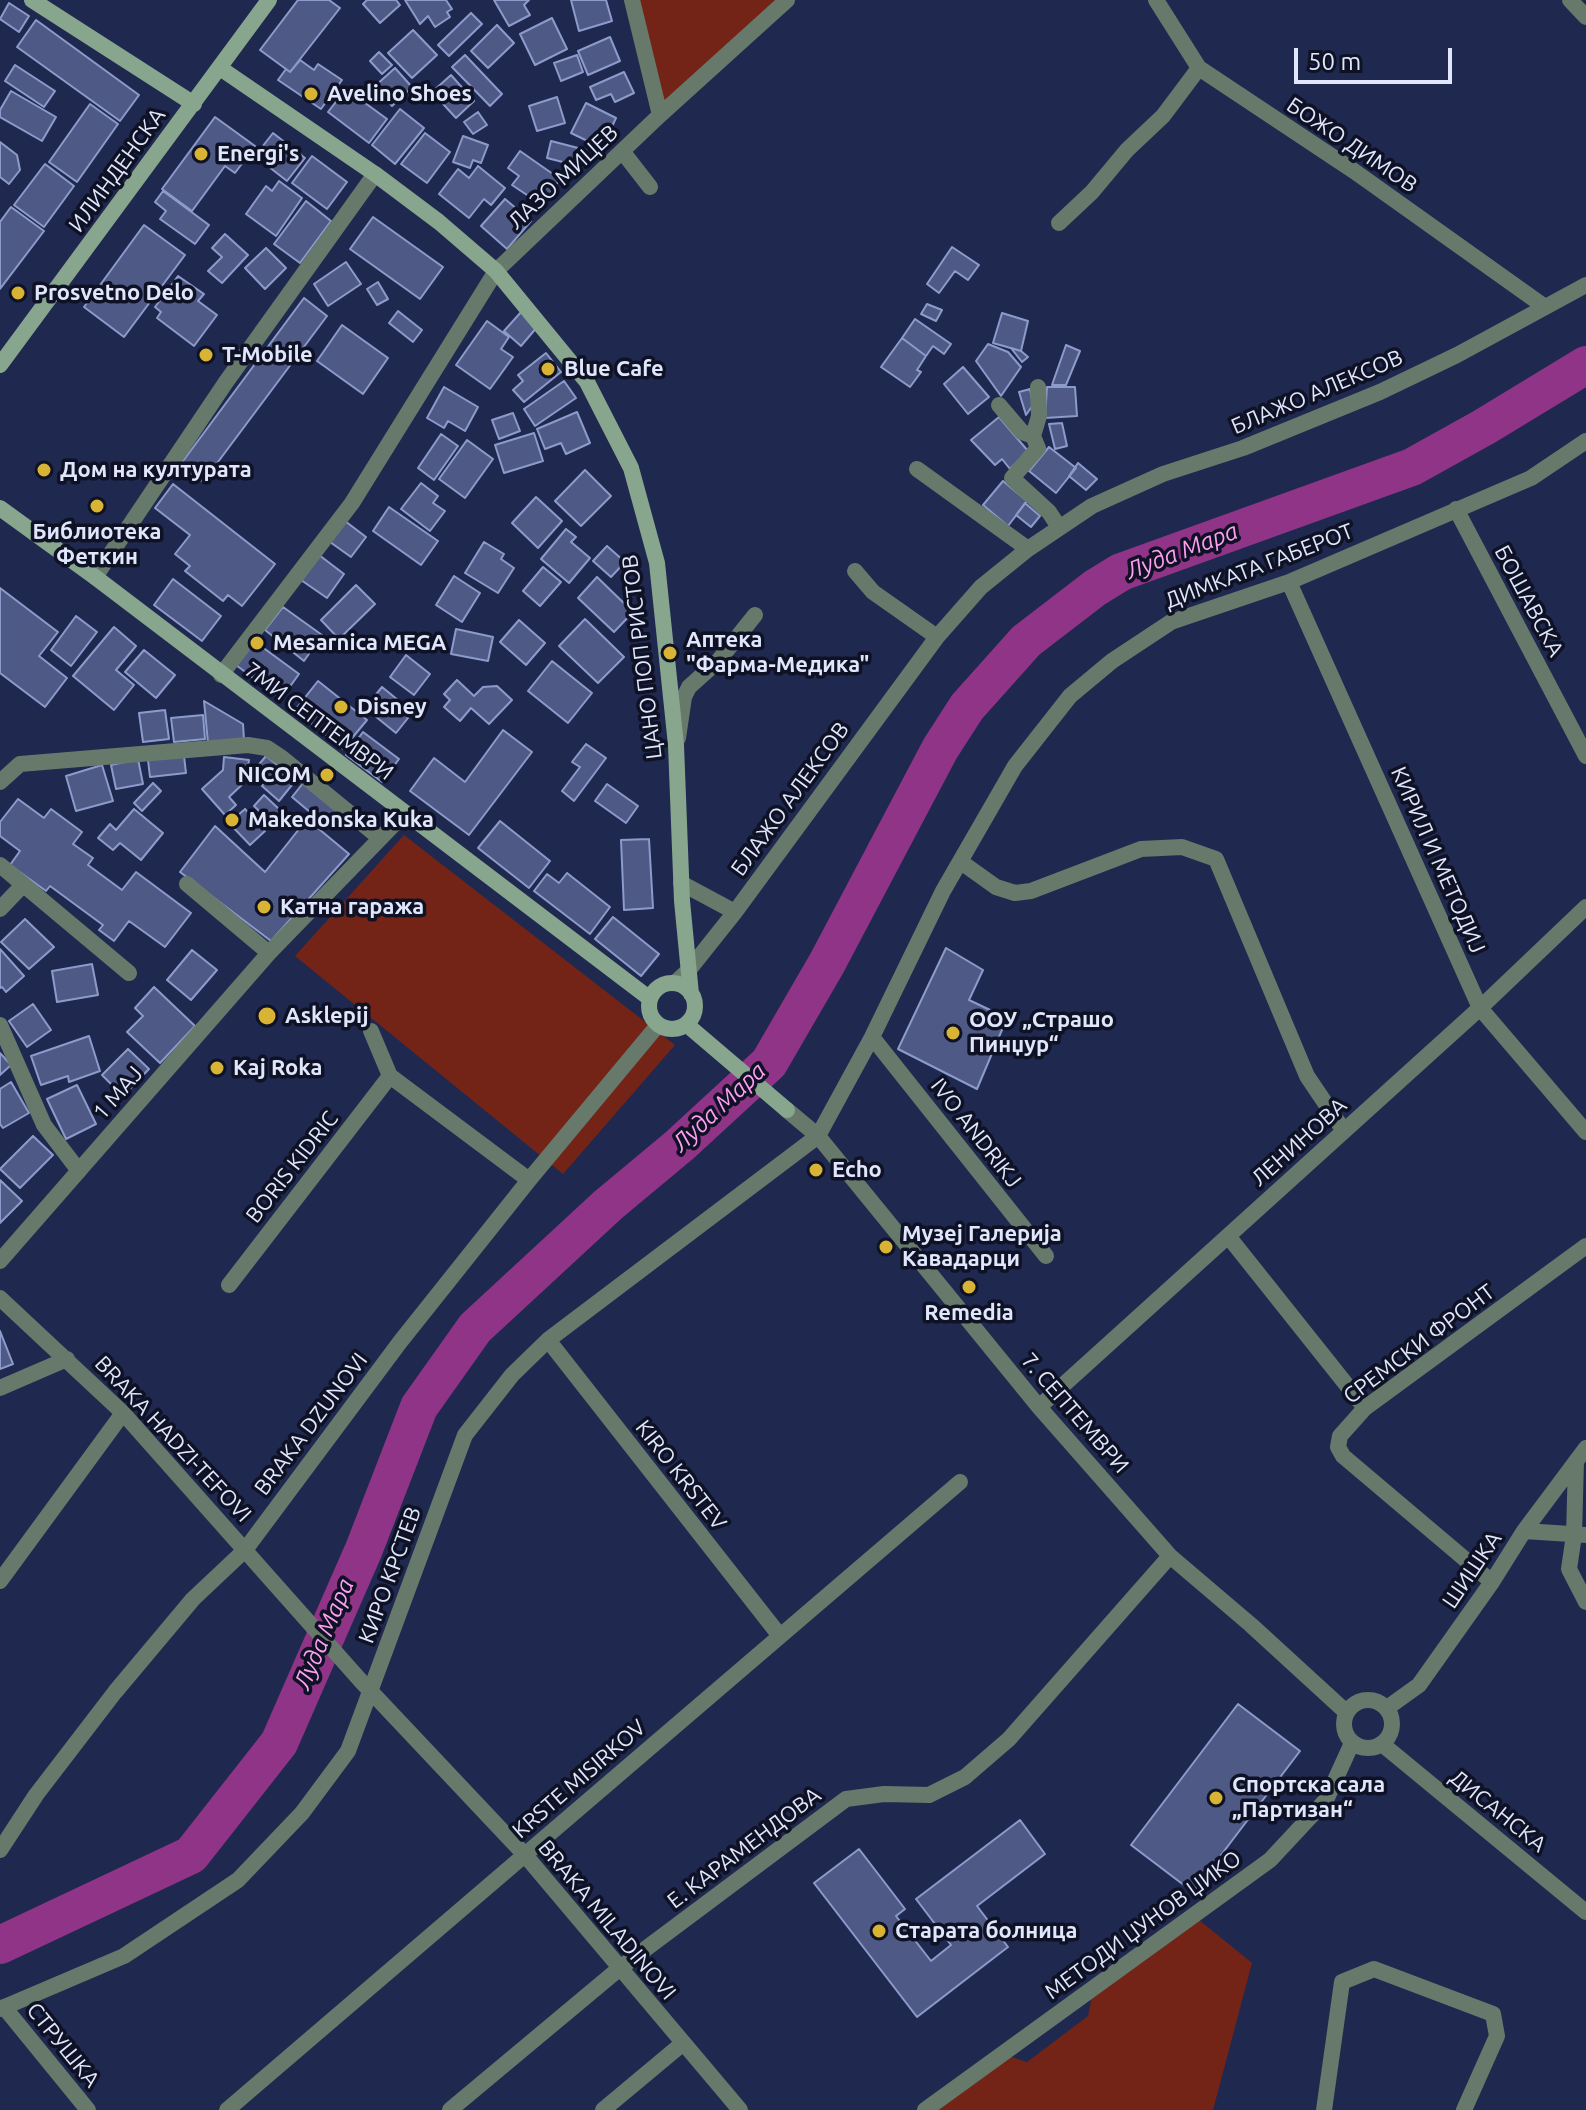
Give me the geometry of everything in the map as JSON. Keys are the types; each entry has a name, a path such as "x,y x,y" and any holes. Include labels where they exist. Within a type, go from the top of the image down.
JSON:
{"street":[{"path":"32,0 194,104"},
{"name":"ИЛИНДЕНСКА","path":"0,365 269,0"},
{"path":"632,0 660,115"},
{"name":"ЛАЗО МИЦЕВ","path":"221,675 352,503 496,271 787,0"},
{"name":"БОЖО ДИМОВ","path":"1156,0 1199,68 1354,171 1545,307"},
{"path":"1570,0 1586,17"},
{"name":"ЦАНО ПОП РИСТОВ","path":"220,68 375,174 439,222 496,271 587,382 631,468 657,563 676,745 681,883 691,994"},
{"path":"1059,223 1163,116 1199,68"},
{"path":"622,151 650,187"},
{"path":"95,577 226,382 375,174"},
{"name":"БЛАЖО АЛЕКСОВ","path":"675,983 735,912 937,637 981,587 1028,549 1092,506 1163,474 1243,448 1380,392 1457,355 1586,285"},
{"path":"1038,387 1039,416 1033,436 1038,448 1012,478 1049,512 1059,527"},
{"path":"999,405 1022,432 1033,436"},
{"name":"ДИМКАТА ГАБЕРОТ","path":"818,1136 872,1037 943,891 1015,766 1070,696 1112,661 1171,622 1289,582 1531,478 1586,441"},
{"path":"917,469 1028,549"},
{"name":"7МИ СЕПТЕМВРИ","path":"0,508 649,998"},
{"name":"БОШАВСКА","path":"1456,509 1586,756"},
{"path":"855,571 873,592 937,637"},
{"name":"КИРИЛ И МЕТОДИЈ","path":"1289,582 1480,1008 1586,1132"},
{"path":"676,745 684,697 689,687 719,660 755,615"},
{"path":"0,782 20,764 248,745 267,748 282,758 380,838"},
{"name":"1 MAJ","path":"0,1261 269,953 404,814"},
{"path":"961,862 996,887 1015,893 1031,891 1141,849 1182,847 1216,859 1307,1076 1344,1131"},
{"path":"0,865 129,973"},
{"path":"681,883 735,912"},
{"path":"187,884 269,953"},
{"path":"0,909 22,886"},
{"name":"ЛЕНИНОВА","path":"1039,1407 1480,1008 1586,907"},
{"path":"675,983 684,986 695,1004 686,1024 671,1029 658,1025 650,1013 649,998 655,989 675,983"},
{"name":"7. СЕПТЕМВРИ","path":"686,1024 818,1136 1039,1407 1170,1556 1346,1712"},
{"path":"0,1025 44,1125 79,1171"},
{"name":"BRAKA DZUNOVI","path":"0,1850 36,1795 115,1692 193,1599 245,1550 400,1342 658,1025"},
{"path":"371,1031 390,1076 529,1180"},
{"name":"IVO ANDRIKJ","path":"872,1037 1046,1256"},
{"name":"BORIS KIDRIC","path":"229,1285 390,1076"},
{"name":"КИРО КРСТЕВ","path":"2,2008 124,1956 238,1880 302,1813 348,1751 366,1686 465,1435 512,1375 548,1340 818,1136"},
{"path":"1228,1236 1365,1408"},
{"name":"СРЕМСКИ ФРОНТ","path":"1492,1582 1343,1456 1338,1447 1340,1436 1365,1408 1586,1246"},
{"name":"BRAKA HADZI-TEFOVI","path":"0,1298 123,1413 260,1566"},
{"name":"KIRO KRSTEV","path":"548,1340 780,1636"},
{"name":"BRAKA HADZI-TEFOVI","path":"0,1388 67,1359"},
{"path":"0,1581 123,1413"},
{"path":"1581,1455 1580,1535 1569,1569 1586,1602"},
{"name":"ШИШКА","path":"1387,1708 1419,1685 1524,1531 1581,1455"},
{"name":"KRSTE MISIRKOV","path":"227,2110 960,1482"},
{"path":"1524,1531 1580,1535"},
{"name":"Е. КАРАМЕНДОВА","path":"450,2110 620,1968 846,1799 884,1794 929,1795 965,1777 1009,1739 1170,1556"},
{"name":"BRAKA MILADINOVI","path":"260,1566 366,1686 525,1855 740,2110"},
{"path":"1374,1700 1387,1708 1392,1724 1382,1744 1367,1748 1352,1743 1344,1729 1346,1712 1357,1701 1374,1700"},
{"name":"МЕТОДИ ЏУНОВ ЏИКО","path":"925,2110 1270,1860 1326,1800 1352,1743"},
{"name":"ДИСАНСКА","path":"1382,1744 1586,1912"},
{"path":"1324,2110 1342,1982 1374,1969 1493,2014 1497,2036 1464,2110"},
{"name":"СТРУШКА","path":"2,2008 88,2110"},
{"path":"603,2110 682,2044"}],"shaded area":[{"path":"632,0 787,0 660,115"},
{"path":"404,835 675,1045 563,1174 295,956"},
{"path":"1193,1915 1252,1963 1213,2110 925,2110 1002,2054 1027,2062 1088,2016 1094,1987"}],"building":[{"path":"298,0 329,0 340,8 290,72 260,50"},
{"path":"367,0 396,0 400,5 380,23 363,4"},
{"path":"405,0 446,0 452,9 447,12 450,17 435,27 428,16 420,24"},
{"path":"494,0 529,0 524,5 530,15 509,26"},
{"path":"571,0 606,0 612,21 579,31"},
{"path":"9,3 29,16 19,32 0,19"},
{"path":"471,13 482,24 449,56 438,45"},
{"path":"552,18 567,49 535,65 520,34"},
{"path":"36,20 139,95 120,121 17,47"},
{"path":"497,25 514,43 488,68 471,51"},
{"path":"413,30 437,55 412,78 388,53"},
{"path":"610,37 620,61 588,75 578,51"},
{"path":"379,52 392,65 382,74 370,61"},
{"path":"465,55 502,94 490,106 452,67"},
{"path":"577,55 583,72 561,81 554,63"},
{"path":"300,60 314,70 318,64 342,80 321,109 278,80 286,69 290,72"},
{"path":"15,65 55,91 44,107 5,81"},
{"path":"395,68 412,87 392,106 374,87"},
{"path":"624,72 634,93 615,102 611,94 596,100 590,87"},
{"path":"451,75 474,101 456,118 432,92"},
{"path":"346,89 387,119 369,143 328,112"},
{"path":"11,91 56,117 42,141 0,117 0,110"},
{"path":"557,97 565,123 537,131 529,106"},
{"path":"586,103 616,118 602,148 571,133"},
{"path":"90,104 118,124 77,182 49,162"},
{"path":"400,109 424,128 395,164 372,145"},
{"path":"478,112 487,125 473,134 464,122"},
{"path":"215,117 255,146 235,173 225,166 192,211 162,189"},
{"path":"273,133 305,158 287,181 255,156"},
{"path":"425,133 450,152 427,183 401,164"},
{"path":"463,136 488,145 481,163 473,160 470,168 453,162"},
{"path":"551,141 586,150 582,167 547,158"},
{"path":"0,142 17,155 20,170 9,184 0,177"},
{"path":"520,151 560,179 542,205 512,185 519,176 508,168"},
{"path":"312,156 347,182 327,209 292,183"},
{"path":"45,164 74,186 44,227 14,205"},
{"path":"478,166 505,188 491,205 484,199 469,218 439,194 458,169 469,178"},
{"path":"279,181 302,198 276,236 246,214 266,186 272,191"},
{"path":"163,191 209,225 195,244 160,219 166,211 155,202"},
{"path":"505,199 531,221 507,249 481,226"},
{"path":"306,201 331,221 300,263 274,244"},
{"path":"11,207 44,231 0,289 0,222"},
{"path":"373,217 443,267 420,299 350,249"},
{"path":"144,225 185,255 124,337 84,307"},
{"path":"225,234 248,255 222,283 208,271 222,257 212,248"},
{"path":"952,247 979,265 968,280 955,271 939,293 927,284"},
{"path":"266,248 286,268 265,289 245,268"},
{"path":"346,262 361,284 328,306 314,284"},
{"path":"178,276 204,294 198,301 217,315 194,346 157,318 161,312 155,307"},
{"path":"378,282 388,299 377,305 367,289"},
{"path":"304,298 327,316 203,482 180,465"},
{"path":"927,304 942,310 936,321 921,314"},
{"path":"398,311 422,330 413,342 389,323"},
{"path":"522,311 538,326 521,346 504,331"},
{"path":"1002,313 1028,321 1021,351 993,343"},
{"path":"915,319 951,344 944,354 933,346 926,356 902,338"},
{"path":"487,321 509,337 501,349 513,357 490,389 456,365"},
{"path":"342,325 388,358 363,394 317,361"},
{"path":"902,338 926,356 917,370 921,372 910,387 881,367"},
{"path":"988,344 1008,352 1021,367 1001,396 976,361"},
{"path":"1066,345 1080,351 1066,385 1052,385"},
{"path":"1011,348 1021,351 1028,357 1022,362"},
{"path":"546,353 561,372 524,402 513,390 523,381 518,375"},
{"path":"963,367 989,397 968,414 944,384"},
{"path":"564,381 576,398 535,426 524,409"},
{"path":"444,387 478,407 465,431 448,421 444,428 427,418"},
{"path":"1047,387 1075,387 1077,416 1045,418"},
{"path":"1030,389 1033,405 1026,415 1019,392"},
{"path":"577,412 590,443 566,454 561,443 545,449 537,429"},
{"path":"513,413 520,431 499,439 492,420"},
{"path":"999,417 1028,451 1010,469 1002,459 995,465 971,440"},
{"path":"1062,423 1067,446 1055,449 1049,424"},
{"path":"534,433 543,461 504,473 495,445"},
{"path":"441,434 458,446 434,480 418,468"},
{"path":"467,440 493,459 465,498 439,479"},
{"path":"1049,447 1076,468 1056,493 1029,471"},
{"path":"1078,463 1097,479 1086,490 1069,476"},
{"path":"585,470 611,496 581,526 555,501"},
{"path":"1003,481 1027,501 1008,526 983,505"},
{"path":"421,483 438,496 433,503 445,511 430,531 401,509"},
{"path":"173,484 275,564 242,606 228,595 223,601 185,571 190,566 175,554 190,535 155,508"},
{"path":"536,497 562,521 538,548 512,523"},
{"path":"1025,503 1040,516 1031,527 1016,515"},
{"path":"389,507 438,541 421,565 373,531"},
{"path":"345,521 366,537 351,557 330,542"},
{"path":"566,529 576,537 571,542 590,558 569,583 541,559"},
{"path":"484,542 504,554 501,559 514,568 498,593 465,573"},
{"path":"607,546 625,562 611,577 593,561"},
{"path":"319,555 344,574 327,598 301,580"},
{"path":"543,567 561,582 540,606 523,591"},
{"path":"454,576 480,593 462,622 436,605"},
{"path":"597,577 633,612 614,632 578,598"},
{"path":"173,579 221,616 202,641 154,605"},
{"path":"356,585 375,604 339,639 321,620"},
{"path":"0,588 58,632 39,656 67,678 45,707 0,673"},
{"path":"283,607 322,635 304,661 265,630"},
{"path":"76,616 97,632 71,666 51,650"},
{"path":"585,619 624,657 598,683 559,646"},
{"path":"519,620 545,643 526,665 500,642"},
{"path":"114,627 136,646 116,670 134,685 114,710 73,676"},
{"path":"456,629 493,637 488,661 451,654"},
{"path":"254,641 299,674 281,699 236,665"},
{"path":"144,650 175,675 156,698 125,672"},
{"path":"406,655 430,674 414,695 390,677"},
{"path":"552,661 592,693 568,723 528,691"},
{"path":"457,680 474,696 483,687 497,686 512,700 489,724 471,708 460,721 444,707 450,700 444,694"},
{"path":"318,681 367,720 343,749 295,710"},
{"path":"382,687 404,705 399,710 408,718 396,733 365,708"},
{"path":"204,701 243,724 244,740 208,743"},
{"path":"165,710 169,739 143,742 139,713"},
{"path":"203,715 205,739 174,742 171,718"},
{"path":"503,730 532,752 469,835 410,791 434,758 465,782"},
{"path":"363,732 399,759 382,782 346,755"},
{"path":"586,744 606,758 574,801 562,791 580,767 572,762"},
{"path":"184,756 186,773 150,777 148,760"},
{"path":"266,756 296,780 279,801 262,786 268,778 256,768"},
{"path":"224,757 249,760 246,781 229,797 236,805 225,815 202,789 223,770"},
{"path":"138,759 143,784 116,789 111,765"},
{"path":"102,765 113,801 76,811 66,776"},
{"path":"304,782 347,818 342,824 323,823 292,797"},
{"path":"153,783 161,791 142,811 134,803"},
{"path":"607,784 638,806 626,823 595,801"},
{"path":"264,795 280,810 269,821 254,806"},
{"path":"18,799 44,818 51,809 82,832 73,844 93,858 88,865 122,890 136,872 191,913 165,947 129,921 114,941 99,930 103,925 50,886 46,891 10,865 20,851 0,836 0,822"},
{"path":"134,809 163,833 141,860 120,843 113,850 98,838 110,824 116,830"},
{"path":"245,809 265,831 250,845 229,823"},
{"name":"Катна гаража","path":"307,819 349,854 271,941 180,872 215,826 265,872"},
{"path":"500,821 550,861 529,888 478,848"},
{"path":"649,839 653,908 624,910 621,840"},
{"path":"567,873 610,907 590,934 534,891 547,874 559,883"},
{"path":"613,917 659,954 641,976 595,939"},
{"path":"25,919 54,947 29,969 1,942"},
{"name":"ООУ „Страшо Пинџур“","path":"946,948 983,970 969,1000 1007,1018 977,1089 898,1049"},
{"path":"0,949 24,976 6,992 0,988"},
{"path":"192,950 217,970 191,1000 167,980"},
{"path":"92,964 98,995 57,1002 52,971"},
{"path":"154,987 195,1026 160,1063 127,1032 143,1016 135,1008"},
{"path":"33,1004 51,1030 27,1047 9,1021"},
{"path":"89,1036 100,1071 69,1082 68,1076 41,1085 31,1056"},
{"path":"128,1049 149,1069 123,1096 102,1075"},
{"path":"0,1053 11,1065 0,1075"},
{"path":"11,1082 29,1113 3,1128 0,1124 0,1089"},
{"path":"77,1085 96,1124 66,1139 47,1099"},
{"path":"33,1136 53,1155 20,1188 0,1169"},
{"path":"0,1180 22,1201 0,1223"},
{"path":"0,1331 13,1364 0,1369"},
{"name":"Спортска сала „Партизан“","path":"1238,1704 1300,1751 1193,1892 1131,1845"},
{"name":"Старата болница","path":"1020,1820 1045,1854 977,1906 1008,1947 917,2017 814,1883 859,1849 905,1909 896,1916 931,1961 951,1945 916,1899"}],"waterway":[{"name":"Луда Мара","path":"0,1945 191,1855 279,1743 364,1549 419,1407 475,1328 769,1063 827,963 940,749 967,707 1026,641 1121,572 1412,467 1586,365"}],"place":[{"name":"Avelino Shoes","path":"311,94"},
{"name":"Energi's","path":"201,154"},
{"name":"Prosvetno Delo","path":"18,293"},
{"name":"T-Mobile","path":"206,355"},
{"name":"Blue Cafe","path":"548,369"},
{"name":"Дом на културата","path":"44,470"},
{"name":"Библиотека Феткин","path":"97,506"},
{"name":"Mesarnica MEGA","path":"257,643"},
{"name":"Аптека \"Фарма-Медика\"","path":"670,653"},
{"name":"Disney","path":"341,707"},
{"name":"NICOM","path":"327,775"},
{"name":"Makedonska Kuka","path":"232,820"},
{"name":"Катна гаража","path":"264,907"},
{"name":"Asklepij","path":"267,1016"},
{"name":"ООУ „Страшо Пинџур“","path":"953,1033"},
{"name":"Kaj Roka","path":"217,1068"},
{"name":"Echo","path":"816,1170"},
{"name":"Музеј Галерија Кавадарци","path":"886,1247"},
{"name":"Remedia","path":"969,1287"},
{"name":"Спортска сала „Партизан“","path":"1216,1798"},
{"name":"Старата болница","path":"879,1931"}]}
